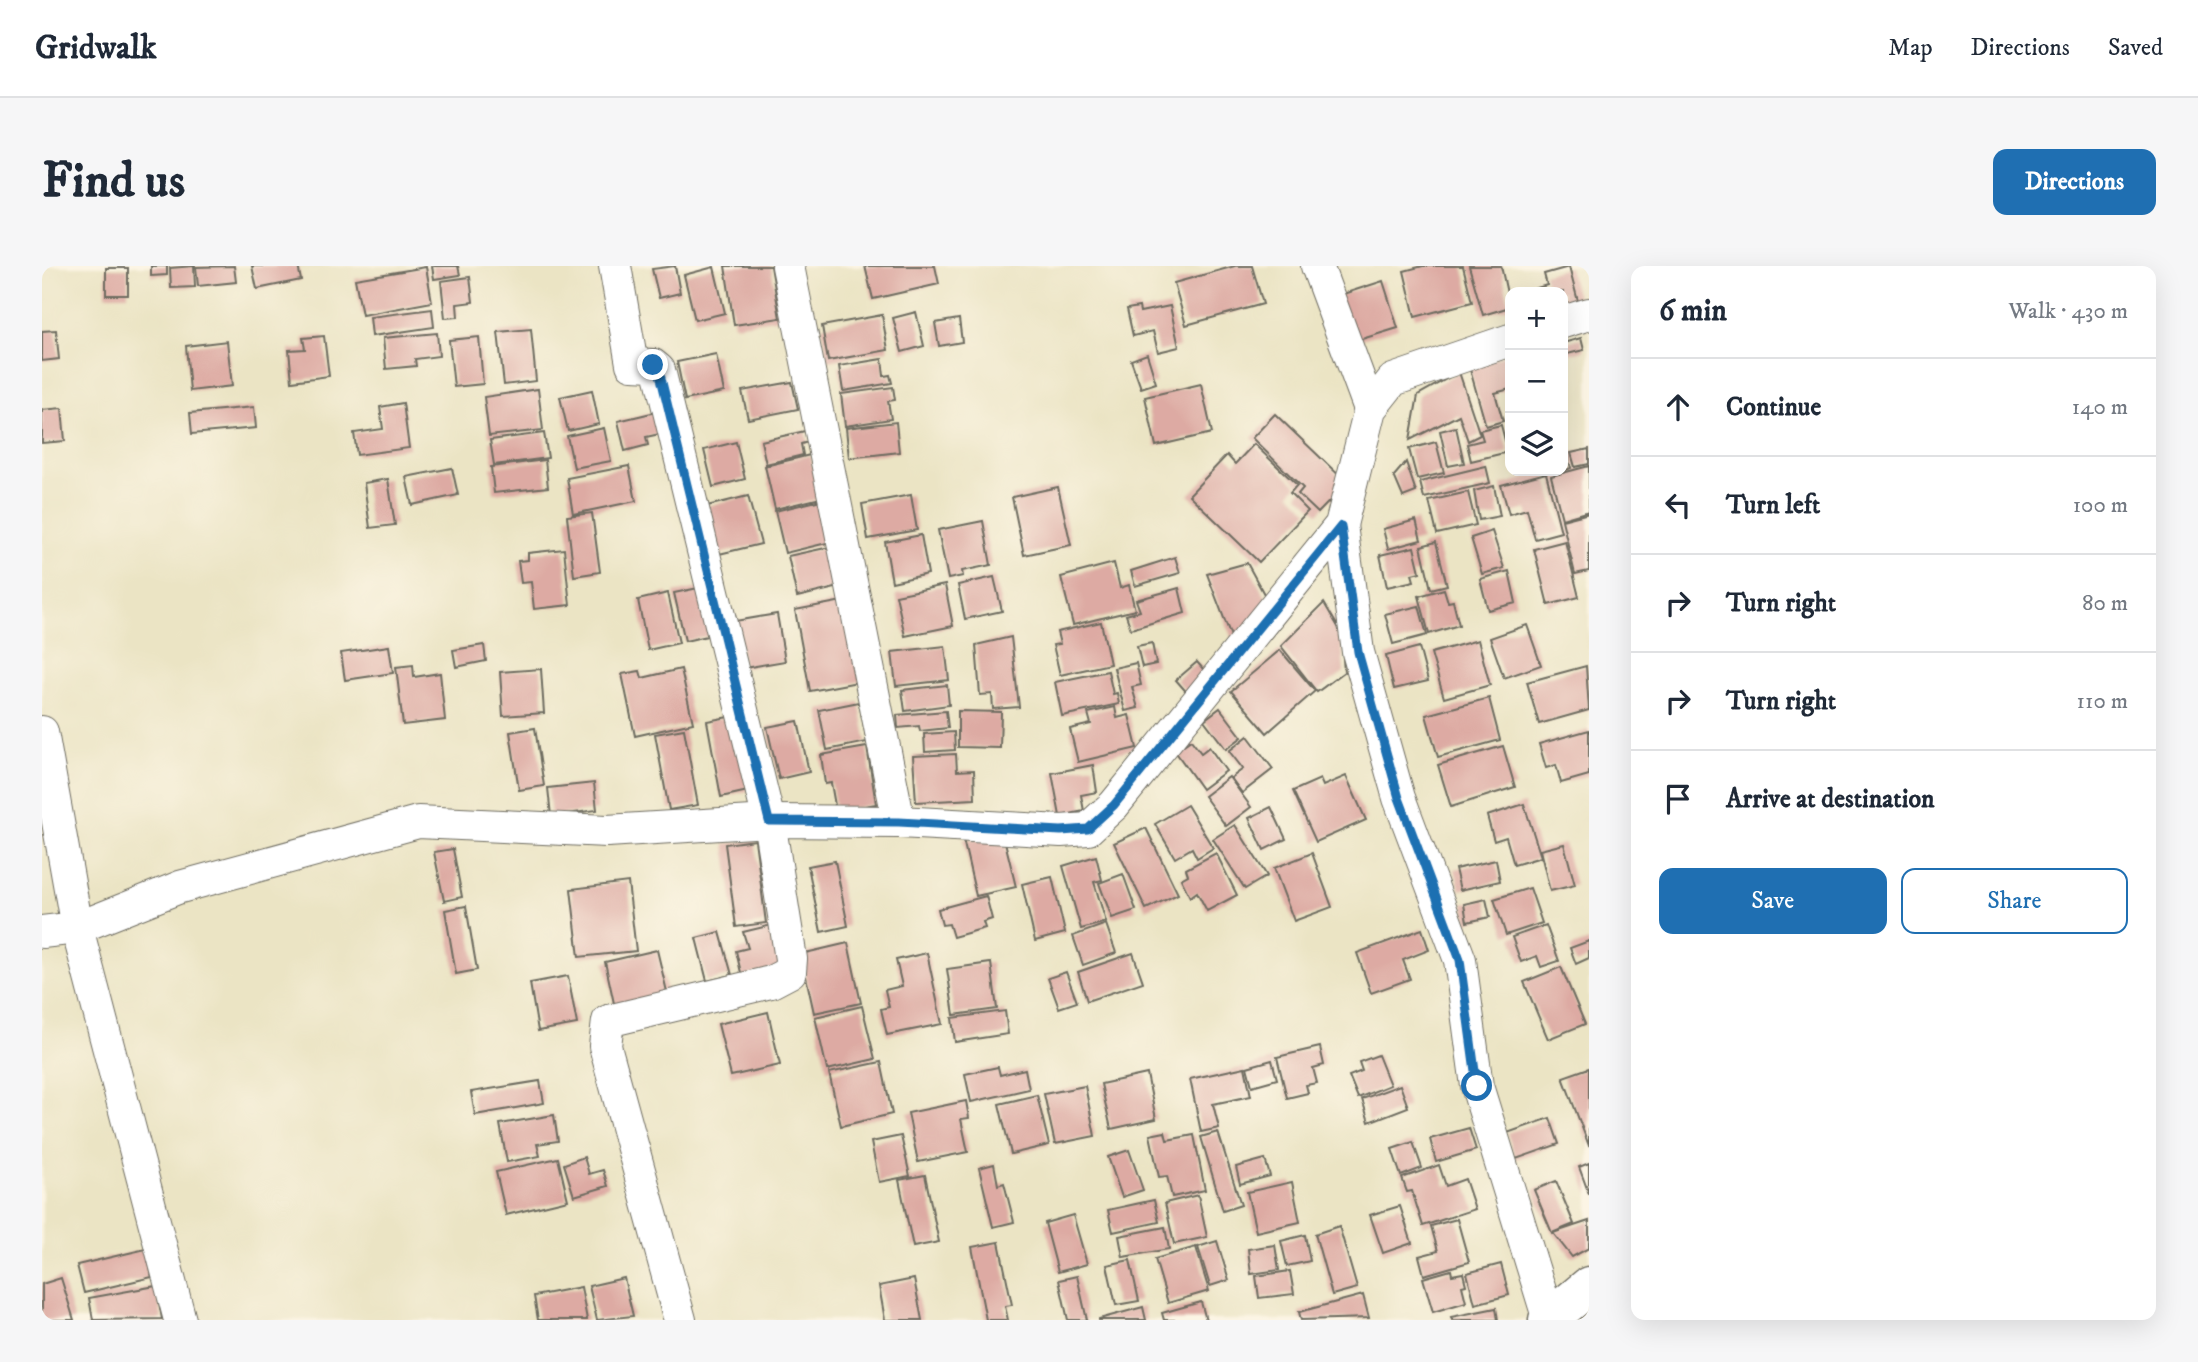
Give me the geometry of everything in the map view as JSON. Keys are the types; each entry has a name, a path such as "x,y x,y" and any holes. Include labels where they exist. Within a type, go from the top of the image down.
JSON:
{"main road":[{"path":"1549,1320 1589,1286"}],"street":[{"path":"615,266 632,364 653,365 659,370 769,821 790,972 771,982 616,1017 608,1021 605,1030 605,1046 680,1320"},
{"path":"788,266 899,822"},
{"path":"1317,266 1370,409"},
{"path":"1568,320 1589,314"},
{"path":"1505,342 1393,380 1370,409 1341,526 1358,652 1399,798 1460,960 1477,1086 1549,1320"},
{"path":"42,932 77,928 180,887 418,822 607,831 769,821 899,822 1061,831 1088,829 1114,805 1341,526"},
{"path":"42,732 77,928 180,1320"}],"building":[{"path":"151,266 167,266 167,275 151,276"},
{"path":"194,266 195,287 171,288 170,268"},
{"path":"234,266 236,282 198,286 196,267"},
{"path":"252,266 298,266 301,280 257,289"},
{"path":"432,266 458,266 460,275 434,279"},
{"path":"675,266 680,293 659,298 652,269"},
{"path":"725,266 771,266 780,318 734,325"},
{"path":"865,266 935,266 939,284 873,299"},
{"path":"1235,266 1252,266 1263,304 1186,325 1174,283"},
{"path":"1423,266 1463,266 1472,302 1415,317 1404,271"},
{"path":"1469,266 1501,266 1506,287 1505,308 1483,315"},
{"path":"426,267 432,302 362,315 355,279"},
{"path":"714,267 725,313 695,320 684,275"},
{"path":"1569,267 1580,309 1568,313 1568,287 1540,287 1547,285 1544,274"},
{"path":"106,268 128,268 128,295 106,295"},
{"path":"470,277 473,302 457,304 458,317 445,318 441,281"},
{"path":"1383,281 1398,328 1352,342 1337,296"},
{"path":"1170,306 1179,347 1158,352 1153,331 1133,336 1127,309 1139,307 1140,312"},
{"path":"432,309 434,327 372,336 370,317"},
{"path":"916,312 924,346 902,352 893,318"},
{"path":"882,315 888,350 828,361 822,326"},
{"path":"959,319 962,342 939,346 935,323"},
{"path":"531,329 536,381 504,385 498,332"},
{"path":"56,330 59,359 42,361 42,331"},
{"path":"437,333 439,356 415,359 416,366 386,369 383,338"},
{"path":"324,336 329,376 292,381 289,350 305,349 303,338"},
{"path":"479,337 483,384 454,387 449,340"},
{"path":"1581,338 1584,350 1568,354 1568,342"},
{"path":"227,341 232,386 190,391 186,346"},
{"path":"716,354 724,392 685,400 677,362"},
{"path":"1147,354 1156,383 1141,388 1131,360"},
{"path":"1505,355 1505,390 1495,393 1503,421 1486,426 1469,366"},
{"path":"882,359 884,376 890,375 892,383 843,391 839,366"},
{"path":"1459,372 1480,435 1468,441 1459,415 1410,440 1418,395"},
{"path":"792,382 798,409 748,419 742,391"},
{"path":"1201,384 1212,433 1156,446 1145,397"},
{"path":"893,387 895,400 888,401 891,419 845,426 841,394"},
{"path":"538,389 543,430 489,436 484,397"},
{"path":"592,390 599,424 568,431 560,397"},
{"path":"403,403 409,448 357,455 354,433 383,429 380,407"},
{"path":"254,407 256,428 192,434 190,413"},
{"path":"62,408 65,441 42,443 42,410"},
{"path":"664,410 669,432 646,437 648,445 625,451 618,421"},
{"path":"1275,414 1347,483 1318,513 1298,494 1303,488 1252,438"},
{"path":"896,422 899,452 849,458 846,428"},
{"path":"1501,425 1505,453 1471,461 1467,444 1483,440 1480,430"},
{"path":"1456,427 1464,463 1448,466 1440,431"},
{"path":"604,428 611,461 574,468 567,436"},
{"path":"805,431 808,442 801,444 803,455 766,464 761,441"},
{"path":"544,433 548,458 494,465 490,440"},
{"path":"736,442 745,479 713,487 704,450"},
{"path":"1436,442 1444,473 1417,479 1409,449"},
{"path":"1254,444 1297,485 1290,493 1308,511 1259,562 1189,495 1227,455 1235,464"},
{"path":"1589,449 1589,464 1575,467 1571,453"},
{"path":"810,455 821,498 775,509 765,466"},
{"path":"545,460 548,487 494,493 491,467"},
{"path":"1406,462 1416,492 1403,497 1394,476"},
{"path":"629,466 636,501 573,514 567,478"},
{"path":"1486,466 1490,483 1424,498 1420,482"},
{"path":"1589,466 1589,511 1562,519 1551,476 1568,476 1568,472"},
{"path":"452,468 458,495 412,505 406,477"},
{"path":"1535,476 1547,476 1561,532 1535,539 1527,509 1509,514 1501,485"},
{"path":"388,479 395,525 370,528 364,483"},
{"path":"1494,486 1500,516 1479,520 1474,491"},
{"path":"1058,487 1071,545 1024,555 1012,497"},
{"path":"1468,492 1476,525 1437,534 1429,501"},
{"path":"911,495 917,530 868,539 862,504"},
{"path":"748,496 761,544 719,554 707,506"},
{"path":"821,500 831,542 785,553 775,511"},
{"path":"592,513 600,572 574,576 567,516"},
{"path":"1589,513 1589,571 1575,574 1562,520"},
{"path":"1416,520 1421,540 1388,549 1383,529"},
{"path":"983,521 991,565 962,571 963,576 948,579 938,530"},
{"path":"1492,531 1504,568 1482,574 1471,538"},
{"path":"921,535 928,574 892,582 885,542"},
{"path":"1565,541 1579,597 1548,605 1534,549"},
{"path":"1436,542 1447,585 1431,589 1421,546"},
{"path":"835,546 844,586 797,597 788,556"},
{"path":"1414,547 1420,572 1412,574 1414,581 1387,587 1380,555"},
{"path":"564,549 570,605 534,609 531,582 521,583 518,561 528,560 528,553"},
{"path":"1175,557 1180,573 1135,586 1131,571"},
{"path":"1114,563 1120,588 1129,585 1135,610 1073,625 1061,577"},
{"path":"1247,563 1270,605 1232,639 1207,574"},
{"path":"1509,571 1516,603 1488,610 1480,579"},
{"path":"994,577 1002,611 965,619 958,585"},
{"path":"945,585 953,626 905,636 896,595"},
{"path":"708,586 716,634 685,641 674,593"},
{"path":"1179,588 1185,613 1131,629 1126,615 1140,611 1136,600"},
{"path":"1444,589 1448,602 1453,601 1459,625 1429,634 1419,596"},
{"path":"668,593 679,643 648,650 638,600"},
{"path":"848,600 863,681 810,691 795,610"},
{"path":"1324,603 1341,632 1344,672 1317,692 1281,646"},
{"path":"1419,606 1427,635 1393,644 1385,614"},
{"path":"777,614 785,661 744,668 735,621"},
{"path":"1101,622 1110,664 1060,675 1053,645 1060,644 1057,632"},
{"path":"1527,625 1541,665 1504,678 1490,638"},
{"path":"1011,637 1019,707 993,709 992,694 980,695 976,645"},
{"path":"1478,640 1490,685 1444,698 1431,653"},
{"path":"1152,643 1156,664 1142,667 1137,646"},
{"path":"484,645 486,661 456,667 453,650"},
{"path":"389,646 393,673 345,680 341,653"},
{"path":"945,646 949,680 896,686 892,652"},
{"path":"1419,647 1428,681 1394,689 1386,656"},
{"path":"1280,650 1315,691 1267,733 1231,691"},
{"path":"1197,662 1211,678 1190,696 1176,680"},
{"path":"1136,663 1141,685 1132,687 1138,708 1125,711 1114,668"},
{"path":"413,665 414,677 440,673 445,720 403,725 396,667"},
{"path":"1586,666 1589,710 1539,724 1527,682"},
{"path":"541,669 544,713 503,716 500,672"},
{"path":"681,669 693,723 635,736 622,674 640,671 642,678"},
{"path":"1108,671 1113,694 1117,693 1119,704 1062,716 1055,682"},
{"path":"947,685 949,705 905,711 902,690"},
{"path":"1489,698 1500,740 1438,757 1426,715"},
{"path":"859,702 867,742 827,750 819,710"},
{"path":"1115,707 1117,718 1129,715 1137,748 1078,762 1070,729 1091,724 1088,713"},
{"path":"1220,708 1242,737 1226,749 1204,720"},
{"path":"946,711 948,728 920,731 919,726 898,728 897,715"},
{"path":"958,711 1001,712 1000,748 958,747"},
{"path":"734,716 748,791 721,797 707,721"},
{"path":"798,721 809,772 779,779 767,727"},
{"path":"535,728 544,786 519,790 510,732"},
{"path":"684,729 698,805 669,810 655,734"},
{"path":"1589,730 1589,775 1561,783 1556,765 1546,768 1539,744"},
{"path":"954,732 955,750 925,752 924,734"},
{"path":"1248,736 1273,769 1242,793 1231,778 1243,769 1229,751"},
{"path":"1191,740 1201,753 1209,747 1226,771 1202,789 1175,751"},
{"path":"1503,746 1515,787 1451,807 1438,765"},
{"path":"867,747 876,804 836,811 831,783 825,784 821,755"},
{"path":"956,754 957,771 974,770 975,799 916,802 913,756"},
{"path":"1093,765 1097,792 1081,795 1084,811 1060,816 1052,773"},
{"path":"1346,776 1366,820 1316,842 1293,791 1320,779 1323,786"},
{"path":"1229,777 1251,807 1226,826 1204,796"},
{"path":"594,783 597,810 551,816 548,788"},
{"path":"1524,804 1541,857 1514,865 1506,837 1494,841 1487,816"},
{"path":"1187,805 1213,848 1197,858 1192,848 1175,858 1155,824"},
{"path":"1271,807 1286,839 1264,850 1249,818"},
{"path":"1235,825 1267,876 1245,889 1213,839"},
{"path":"1146,828 1178,894 1146,909 1114,843"},
{"path":"963,839 1005,842 1016,887 976,896"},
{"path":"755,840 766,923 736,927 725,844"},
{"path":"1564,844 1575,885 1550,891 1540,850"},
{"path":"453,849 462,897 444,901 434,852"},
{"path":"1216,853 1237,895 1207,911 1197,892 1190,897 1181,879 1188,875 1186,869"},
{"path":"1312,853 1332,907 1294,921 1274,868"},
{"path":"1096,856 1102,880 1094,882 1106,922 1081,929 1063,866"},
{"path":"1496,860 1500,881 1460,890 1455,869"},
{"path":"835,861 848,926 821,932 808,866"},
{"path":"1123,874 1136,910 1112,918 1099,883"},
{"path":"1052,877 1065,933 1035,941 1022,884"},
{"path":"628,882 636,951 579,957 571,889"},
{"path":"1530,888 1542,923 1506,935 1494,899"},
{"path":"986,896 992,919 983,922 985,928 953,937 949,924 942,925 938,909"},
{"path":"1486,899 1490,917 1467,922 1464,904"},
{"path":"466,906 477,970 456,974 445,910"},
{"path":"776,924 787,966 742,977 736,951 748,948 743,932"},
{"path":"1106,924 1116,953 1083,965 1073,936"},
{"path":"1546,925 1559,961 1541,967 1537,956 1521,962 1512,937"},
{"path":"1422,929 1429,950 1403,960 1410,979 1371,993 1357,953"},
{"path":"720,932 732,975 707,981 696,938"},
{"path":"1589,941 1589,958 1576,964 1570,948"},
{"path":"848,943 861,1003 814,1013 801,954"},
{"path":"657,950 668,996 615,1008 605,962"},
{"path":"927,953 942,1024 887,1035 881,1009 889,1007 885,990 902,986 896,960"},
{"path":"1133,953 1143,982 1087,1001 1078,972"},
{"path":"991,963 997,1009 954,1015 947,969"},
{"path":"1561,967 1585,1024 1548,1039 1524,982"},
{"path":"1066,972 1077,1002 1059,1008 1048,978"},
{"path":"568,976 577,1024 538,1031 530,983"},
{"path":"862,1006 875,1059 827,1070 815,1017"},
{"path":"1005,1011 1008,1034 955,1042 952,1018"},
{"path":"768,1012 780,1065 731,1076 718,1024"},
{"path":"1320,1047 1324,1065 1313,1068 1317,1083 1306,1085 1308,1093 1287,1098 1277,1057"},
{"path":"1378,1055 1390,1085 1358,1098 1349,1076 1362,1071 1359,1062"},
{"path":"1272,1060 1277,1079 1252,1086 1247,1067"},
{"path":"881,1062 892,1114 841,1126 829,1073"},
{"path":"998,1067 1000,1075 1025,1069 1029,1089 971,1102 965,1074"},
{"path":"1245,1067 1251,1096 1213,1104 1219,1128 1201,1132 1190,1079"},
{"path":"1589,1068 1589,1146 1563,1077"},
{"path":"1147,1074 1156,1119 1111,1129 1101,1084"},
{"path":"540,1081 544,1103 475,1115 471,1092"},
{"path":"1400,1085 1408,1107 1369,1122 1362,1099"},
{"path":"1085,1086 1095,1136 1055,1144 1044,1094"},
{"path":"1037,1095 1049,1145 1011,1154 999,1104"},
{"path":"966,1101 969,1118 961,1119 968,1152 918,1162 908,1113"},
{"path":"554,1115 558,1141 537,1144 540,1156 507,1162 500,1124"},
{"path":"1550,1118 1559,1144 1516,1159 1507,1133"},
{"path":"1469,1128 1476,1150 1436,1162 1430,1139"},
{"path":"1165,1132 1167,1140 1194,1135 1205,1190 1172,1197 1167,1176 1159,1177 1150,1135"},
{"path":"1218,1132 1241,1205 1223,1211 1201,1137"},
{"path":"901,1136 910,1176 879,1182 871,1142"},
{"path":"1413,1142 1422,1168 1401,1176 1392,1149"},
{"path":"1129,1150 1143,1190 1122,1197 1108,1157"},
{"path":"584,1157 589,1174 603,1170 608,1186 574,1196 564,1164"},
{"path":"558,1158 568,1200 506,1215 496,1172"},
{"path":"1265,1159 1270,1176 1240,1184 1236,1167"},
{"path":"1589,1163 1589,1194 1579,1167"},
{"path":"994,1164 998,1185 1004,1183 1014,1222 993,1227 979,1168"},
{"path":"1439,1165 1446,1186 1465,1179 1475,1209 1423,1226 1412,1191 1407,1192 1402,1178"},
{"path":"925,1175 939,1242 913,1247 899,1180"},
{"path":"1556,1181 1574,1224 1552,1233 1534,1190"},
{"path":"1292,1182 1300,1222 1256,1232 1247,1192"},
{"path":"1198,1195 1207,1237 1174,1244 1165,1203"},
{"path":"1154,1200 1159,1222 1113,1232 1108,1210"},
{"path":"1400,1206 1412,1243 1383,1253 1370,1215"},
{"path":"1073,1215 1087,1264 1058,1272 1045,1223"},
{"path":"1457,1219 1469,1262 1424,1275 1419,1256 1438,1251 1431,1226"},
{"path":"1589,1221 1589,1248 1572,1257 1553,1233"},
{"path":"1339,1226 1357,1288 1332,1295 1315,1234"},
{"path":"1165,1227 1169,1249 1123,1257 1119,1236"},
{"path":"1305,1235 1310,1261 1287,1266 1281,1241"},
{"path":"1217,1241 1229,1280 1210,1286 1198,1247"},
{"path":"999,1242 1012,1305 1005,1306 1008,1320 986,1320 972,1247"},
{"path":"1275,1245 1279,1270 1251,1274 1248,1249"},
{"path":"1196,1247 1209,1291 1168,1303 1155,1259"},
{"path":"146,1249 152,1277 84,1293 77,1265"},
{"path":"1130,1260 1139,1301 1116,1305 1107,1265"},
{"path":"1501,1264 1509,1295 1475,1304 1467,1273"},
{"path":"1451,1270 1452,1275 1463,1273 1466,1285 1462,1286 1466,1302 1433,1312 1423,1278"},
{"path":"1290,1271 1294,1294 1259,1298 1256,1276"},
{"path":"1077,1276 1087,1320 1068,1320 1059,1280"},
{"path":"61,1278 74,1320 42,1320 42,1284"},
{"path":"624,1278 633,1316 597,1320 589,1286"},
{"path":"914,1279 922,1320 885,1320 879,1286"},
{"path":"156,1286 162,1319 93,1320 89,1298"},
{"path":"581,1287 587,1320 538,1320 534,1296"},
{"path":"1363,1295 1369,1318 1301,1320 1299,1312"},
{"path":"1201,1302 1206,1320 1164,1320 1162,1313"},
{"path":"1143,1307 1146,1320 1099,1320 1099,1319"},
{"path":"1496,1308 1498,1320 1452,1320 1451,1317"}],"route":[{"path":"653,365 659,370 769,821 899,822 1061,831 1088,829 1114,805 1341,526 1358,652 1399,798 1460,960 1477,1086"}]}
